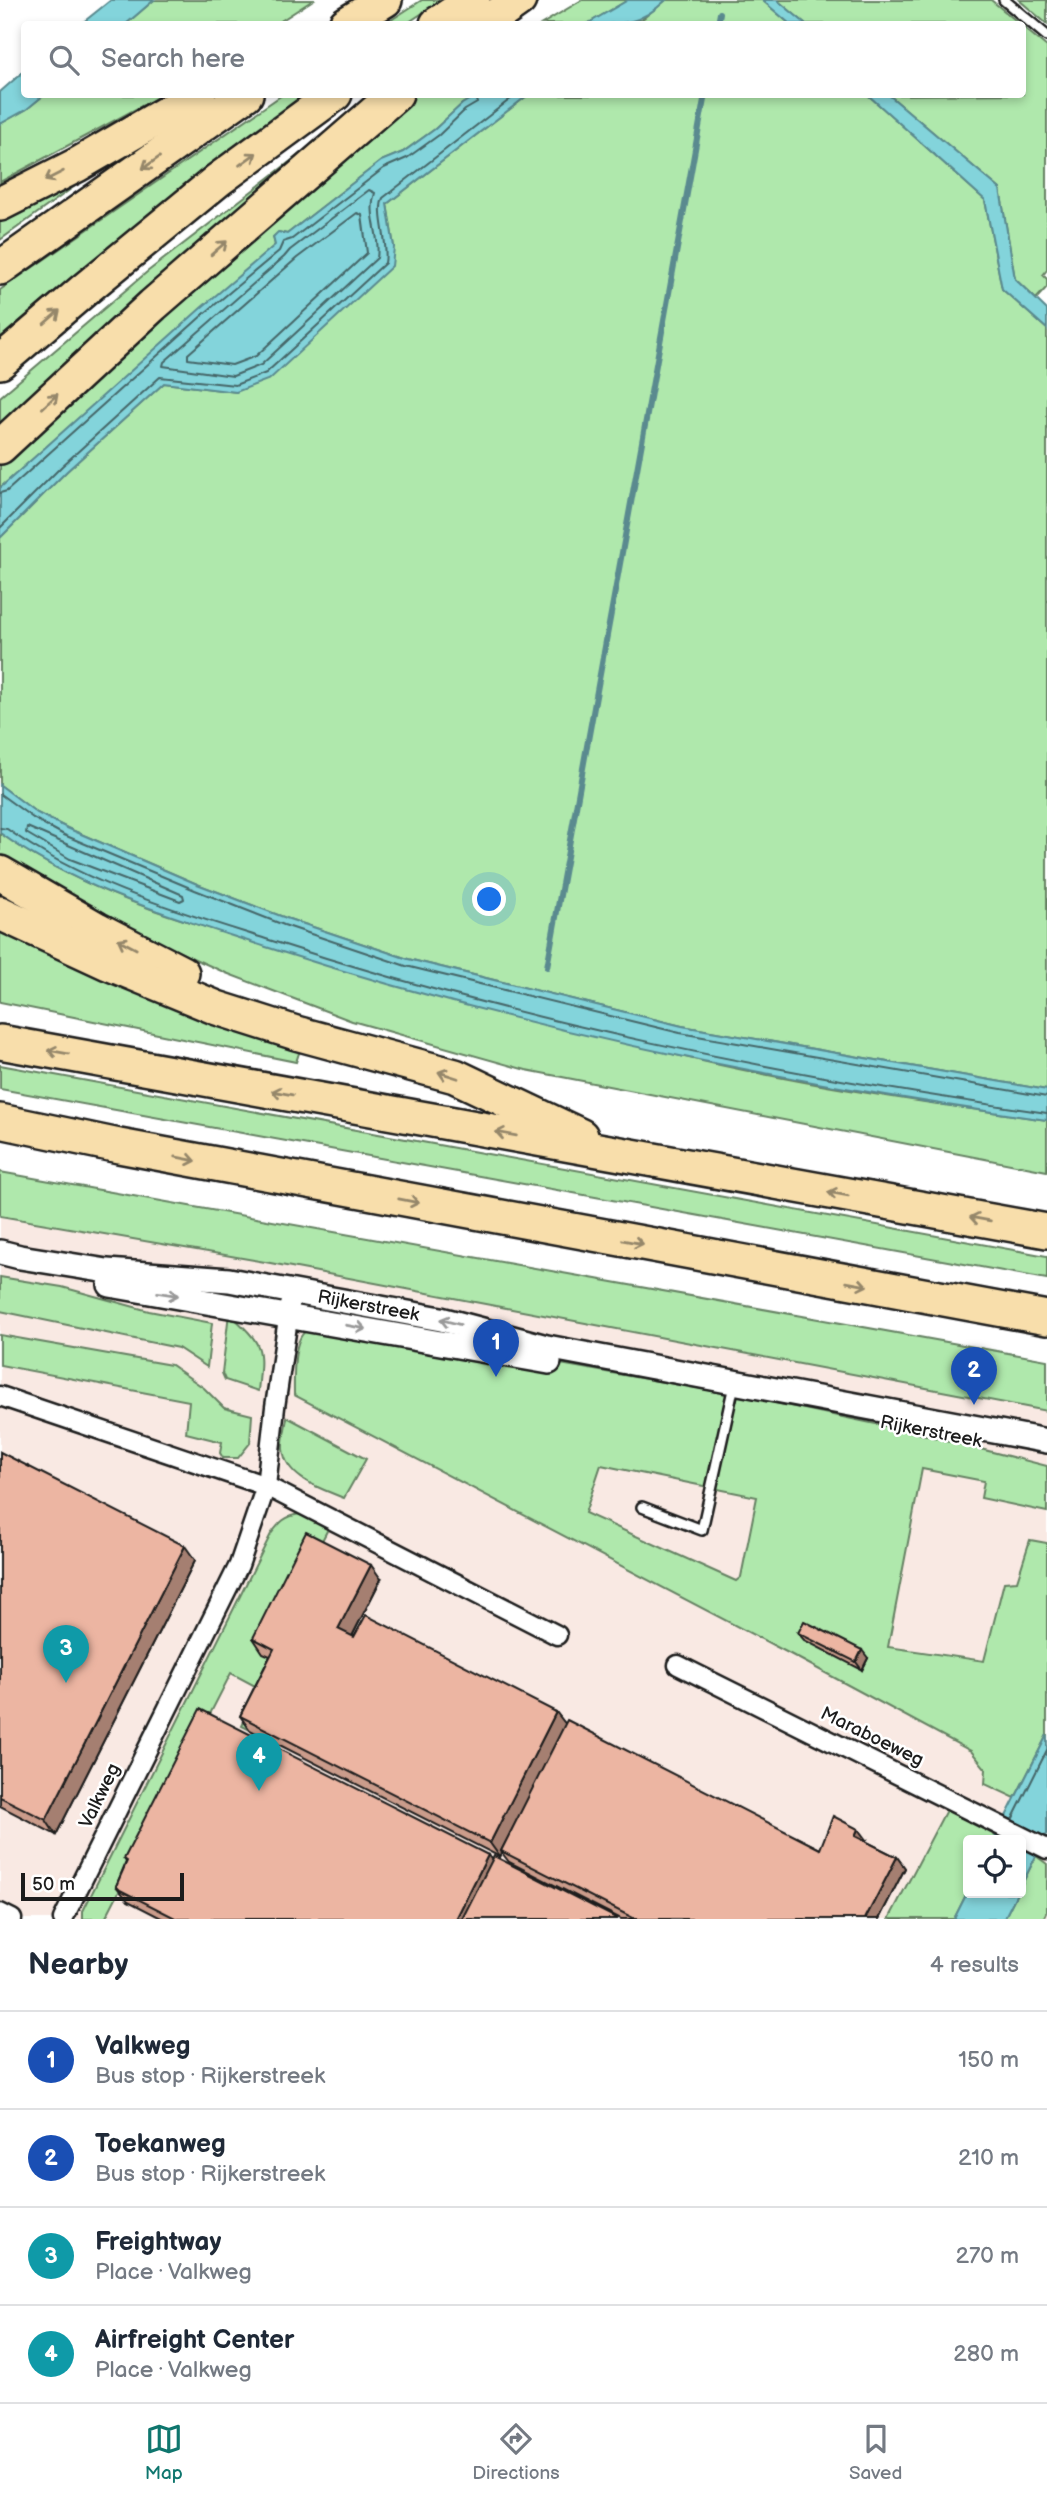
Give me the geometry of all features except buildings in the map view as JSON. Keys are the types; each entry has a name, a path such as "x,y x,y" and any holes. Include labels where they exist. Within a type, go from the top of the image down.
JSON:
{"highway":[{"path":"351,21 384,0"},
{"path":"442,21 473,0"},
{"path":"489,21 519,0"},
{"path":"0,204 77,165 192,98"},
{"path":"0,268 240,98"},
{"path":"0,362 218,180 330,98"},
{"path":"0,447 153,305 391,98"},
{"path":"0,873 97,929 296,1033"},
{"path":"0,913 108,964 217,1008 296,1033 455,1076 621,1155"},
{"path":"0,1042 1047,1231"},
{"path":"0,1121 119,1146 1047,1318"},
{"path":"0,1136 119,1146"}],"street":[{"name":"Rijkerstreek","path":"0,1252 107,1271 229,1280 440,1319 547,1347 1047,1454"},
{"name":"Rijkerstreek","path":"0,1266 1047,1441"},
{"name":"Valkweg","path":"63,1919 239,1564 266,1486 292,1293"},
{"path":"0,1396 266,1486 557,1635"},
{"name":"Maraboeweg","path":"678,1665 1047,1849"},
{"path":"0,1913 12,1919"}],"lane":[{"path":"1004,0 1047,36"},
{"path":"642,1507 702,1530 733,1388"}],"shaded area":[{"path":"0,1199 1047,1389 1047,1919 0,1919"}],"green space":[{"path":"154,0 313,0 281,21 130,21"},
{"path":"422,0 442,0 410,21 390,21"},
{"path":"582,0 628,0 592,21 547,21"},
{"path":"666,0 762,0 786,21 636,21"},
{"path":"777,0 991,0 1016,21 802,21"},
{"path":"1019,0 1047,0 1047,24"},
{"path":"1026,30 1047,47 1047,270 1043,275 1047,279 1047,287 1036,299 1015,279 1000,189 893,98 1026,98"},
{"path":"40,98 156,98 0,182 0,124"},
{"path":"278,98 302,98 151,214 0,338 0,290"},
{"path":"408,98 472,98 403,152 381,161 287,234 279,232 273,237 275,245 0,488 0,456"},
{"path":"524,98 871,98 985,200 1002,289 1047,329 1047,1090 682,1026 408,959 286,918 197,884 37,813 0,785 0,538 67,471 164,383 236,392 394,247 387,204"},
{"path":"353,113 0,437 0,397 147,272"},
{"path":"114,158 0,240 0,212"},
{"path":"0,833 85,882 131,902 228,934 711,1063 854,1091 1047,1120 1047,1171 526,1070 352,1021 226,973 110,921 0,864"},
{"path":"0,926 300,1050 296,1062 0,1002"},
{"path":"0,1065 1047,1256 1047,1279 0,1089"},
{"path":"0,1172 1047,1360 1047,1411 265,1262 0,1216"},
{"path":"0,1277 62,1287 149,1311 212,1323 207,1367 178,1348 0,1311"},
{"path":"229,1313 249,1332 258,1347 258,1391 225,1380 222,1373"},
{"path":"338,1325 732,1394 914,1432 1047,1466 1047,1512 981,1498 984,1481 922,1469 888,1647 984,1661 1004,1582 1017,1581 1030,1540 1047,1543 1047,1735 1015,1798 985,1784 986,1769 971,1751 294,1395 295,1361 301,1336 313,1328","holes":["601,1465 757,1497 741,1577 736,1581 585,1513"]},
{"path":"0,1335 171,1365 204,1388 224,1408 252,1415 250,1443 238,1458 223,1458 220,1453 222,1442 186,1433 189,1401 0,1365"},
{"path":"287,1417 366,1459 344,1498 306,1481 291,1468 283,1449"},
{"path":"300,1514 330,1525 268,1646 288,1656 250,1730 242,1726 259,1688 231,1673 105,1919 83,1919 83,1911 271,1534 283,1520"},
{"path":"946,1810 995,1835 963,1835 964,1898 954,1919 889,1919"},
{"path":"1036,1856 1047,1864 1047,1911 1043,1919 1004,1919 1014,1898 1026,1898 1026,1876"}],"water":[{"path":"111,0 154,0 130,21 85,21"},
{"path":"628,0 666,0 633,21 592,21"},
{"path":"762,0 777,0 802,21 786,21"},
{"path":"21,74 21,98 40,98 0,124 0,92"},
{"path":"472,98 524,98 387,204 394,247 392,266 270,379 236,392 164,383 67,471 0,538 0,488 275,245 273,237 278,232 287,234 381,161 403,152 435,129"},
{"path":"871,98 893,98 1000,189 1015,279 1047,310 1047,329 1002,289 985,200"},
{"path":"0,785 37,813 197,884 286,918 408,959 682,1026 1047,1090 1047,1120 751,1071 555,1028 362,976 197,925 94,886 30,853 0,833"},
{"path":"1047,1735 1047,1834 1026,1876 1026,1835 997,1835"},
{"path":"964,1898 1014,1898 1004,1919 954,1919"}],"waterway":[{"path":"719,21 720,13"},
{"path":"547,967 704,98"}],"place":[{"name":"Valkweg","path":"496,1377"},
{"name":"Toekanweg","path":"974,1405"},
{"name":"Freightway","path":"66,1683"},
{"name":"Airfreight Center","path":"259,1791"}]}
